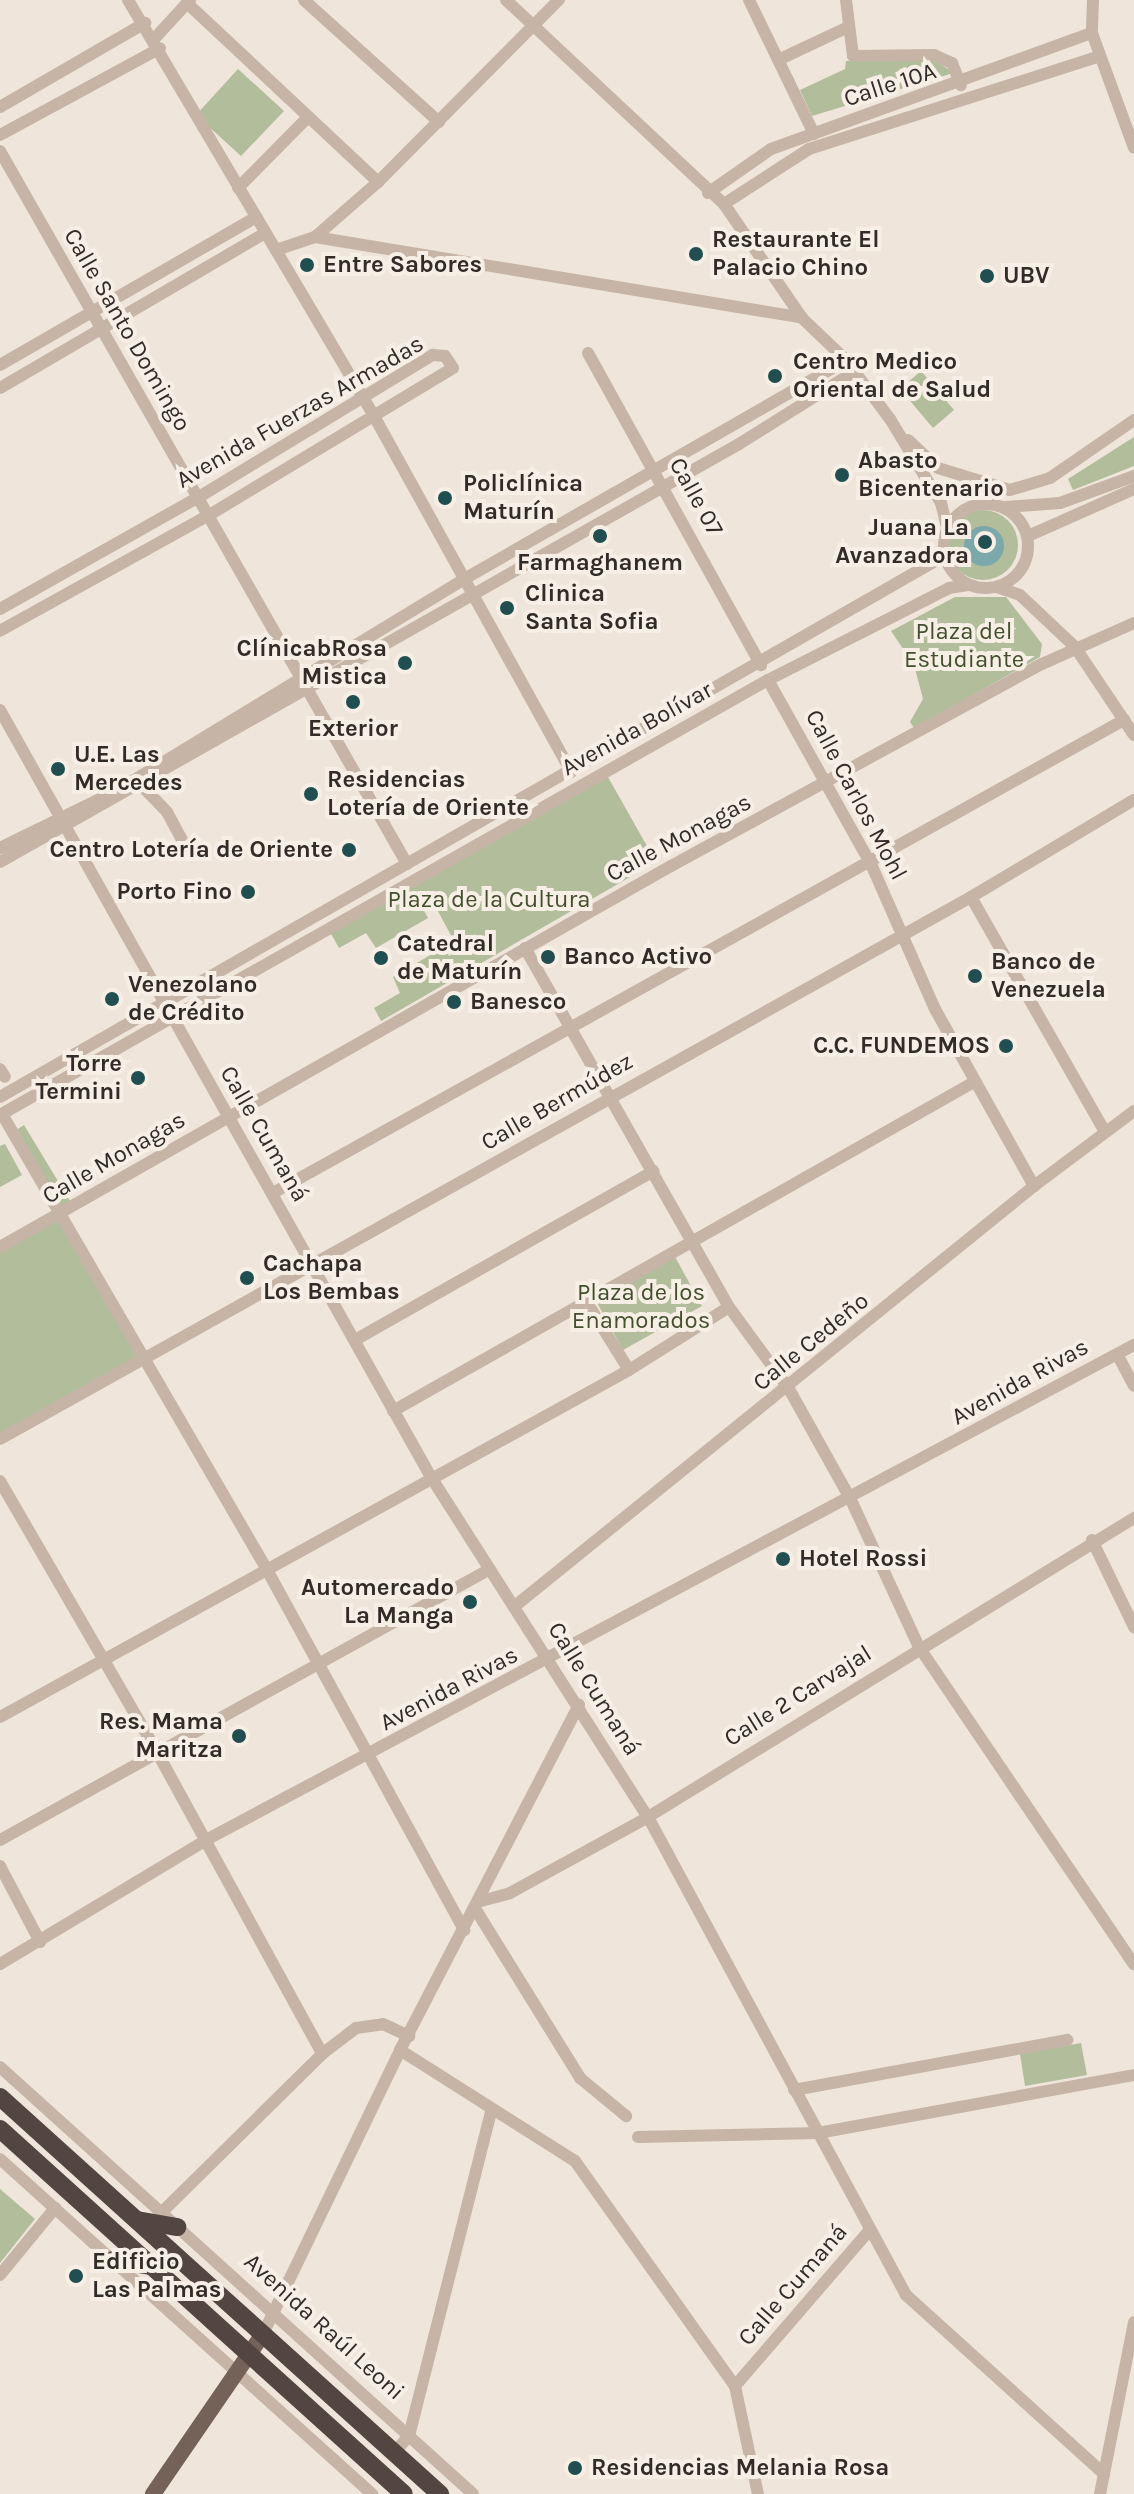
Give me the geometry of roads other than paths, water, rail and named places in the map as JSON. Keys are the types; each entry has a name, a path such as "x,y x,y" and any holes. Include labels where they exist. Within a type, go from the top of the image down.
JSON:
{"highway":[{"name":"Avenida Raúl Leoni","path":"0,2097 440,2494"},
{"path":"0,2129 404,2494"},
{"path":"137,2220 177,2227"},
{"path":"113,2260 151,2266"}],"main road":[{"path":"153,2494 263,2334"}],"street":[{"path":"128,0 157,43 238,188 374,416 571,772"},
{"path":"304,0 439,122"},
{"path":"506,0 708,193 724,204 802,318 846,360 890,419 941,503 947,527 944,556 957,578 968,585 997,587 1020,595 1075,647 1134,735"},
{"path":"276,250 315,237 378,182 532,23 559,0"},
{"path":"749,0 814,134"},
{"path":"846,0 846,28 853,56 934,55 952,63 961,85"},
{"path":"1093,0 1092,33 1132,129 1134,148"},
{"path":"0,135 157,43 189,1 306,119 378,182"},
{"path":"0,107 145,23"},
{"path":"778,60 846,28"},
{"name":"Calle 10A","path":"708,193 771,149 961,85 1092,33"},
{"name":"Calle 10A","path":"724,204 809,149 1100,56"},
{"path":"238,188 306,119"},
{"name":"Calle Santo Domingo","path":"0,151 90,314 199,497 407,864"},
{"path":"0,365 256,217"},
{"path":"0,388 265,233"},
{"path":"315,237 802,318"},
{"name":"Avenida Fuerzas Armadas","path":"0,609 199,497 439,353 453,368 209,515 0,631"},
{"name":"Calle 07","path":"588,353 665,484 761,665"},
{"path":"0,862 301,675 846,360"},
{"path":"0,848 142,786 854,372"},
{"path":"890,419 938,468 961,479 1010,490 1068,468 1134,420"},
{"path":"947,527 966,508 979,503 1005,507 1060,503 1134,476"},
{"path":"1028,536 1134,489"},
{"path":"1005,507 1028,536"},
{"path":"1020,595 1028,536"},
{"name":"Avenida Bolívar","path":"0,1097 761,665 944,556"},
{"path":"997,587 1021,570"},
{"name":"Avenida Bolívar","path":"1,1114 768,680 949,588 968,585"},
{"name":"Calle Monagas","path":"0,1247 525,948 1075,647 1134,623"},
{"name":"Calle Carlos Mohl","path":"768,680 871,864 974,1082 1034,1186"},
{"name":"Calle Cumaná","path":"0,710 431,1477 488,1570 551,1659 648,1817 869,2231 735,2386"},
{"path":"273,1193 569,1026 871,864 1124,720"},
{"path":"142,786 167,812 188,851"},
{"name":"Calle Bermúdez","path":"0,1439 314,1266 902,932 971,897 1134,800"},
{"path":"971,897 1104,1130"},
{"path":"525,948 729,1307 789,1389 851,1500 919,1647 1134,1964"},
{"path":"393,1411 974,1082"},
{"name":"Calle Cedeño","path":"515,1606 789,1389 1104,1130 1134,1111"},
{"path":"1,1114 141,1359 266,1568 464,1930"},
{"path":"355,1340 654,1171"},
{"path":"586,1301 629,1370"},
{"path":"0,1717 629,1370 729,1307"},
{"name":"Avenida Rivas","path":"0,1964 206,1840 371,1756 851,1500 1134,1345"},
{"path":"1117,1354 1134,1386"},
{"path":"0,1481 157,1752 322,2054"},
{"name":"Calle 2 Carvajal","path":"478,1906 510,1893 648,1817 1092,1540 1134,1518"},
{"path":"1092,1540 1134,1627"},
{"path":"0,1840 488,1570"},
{"path":"263,2334 400,2050 478,1906 579,1705"},
{"path":"0,1866 40,1942"},
{"path":"478,1906 580,2078 626,2116"},
{"path":"161,2213 322,2054 356,2028 383,2024 409,2036"},
{"path":"794,2090 1067,2040"},
{"path":"400,2050 575,2161 735,2386 758,2494"},
{"name":"Avenida Raúl Leoni","path":"0,2067 473,2494"},
{"path":"638,2137 818,2133 1134,2075"},
{"path":"394,2453 409,2436 457,2263 492,2109"},
{"path":"0,2159 372,2494"},
{"path":"0,2275 55,2208"},
{"path":"869,2231 906,2295 1104,2474"},
{"path":"1100,2494 1127,2390 1134,2322"}],"water":[{"path":"984,526 998,532 1004,546 998,560 984,566 970,560 964,546 970,532"}],"place":[{"name":"Restaurante El Palacio Chino","path":"696,254"},
{"name":"Entre Sabores","path":"307,265"},
{"name":"UBV","path":"987,276"},
{"name":"Centro Medico Oriental de Salud","path":"775,376"},
{"name":"Abasto Bicentenario","path":"842,475"},
{"name":"Policlínica Maturín","path":"445,498"},
{"name":"Farmaghanem","path":"600,536"},
{"name":"Juana La Avanzadora","path":"985,542"},
{"name":"Clinica Santa Sofia","path":"507,608"},
{"name":"ClínicabRosa Mistica","path":"405,663"},
{"name":"Exterior","path":"353,702"},
{"name":"U.E. Las Mercedes","path":"58,769"},
{"name":"Residencias Lotería de Oriente","path":"311,794"},
{"name":"Centro Lotería de Oriente","path":"349,850"},
{"name":"Porto Fino","path":"248,892"},
{"name":"Banco Activo","path":"548,957"},
{"name":"Catedral de Maturín","path":"381,958"},
{"name":"Banco de Venezuela","path":"975,976"},
{"name":"Venezolano de Crédito","path":"112,999"},
{"name":"Banesco","path":"454,1002"},
{"name":"C.C. FUNDEMOS","path":"1006,1046"},
{"name":"Torre Termini","path":"138,1078"},
{"name":"Cachapa Los Bembas","path":"247,1278"},
{"name":"Hotel Rossi","path":"783,1559"},
{"name":"Automercado La Manga","path":"470,1602"},
{"name":"Res. Mama Maritza","path":"239,1736"},
{"name":"Edificio Las Palmas","path":"76,2276"},
{"name":"Residencias Melania Rosa","path":"575,2468"}],"park label":[{"name":"Plaza del Estudiante","path":"964,646"},
{"name":"Plaza de la Cultura","path":"489,900"},
{"name":"Plaza de los Enamorados","path":"641,1307"}]}
